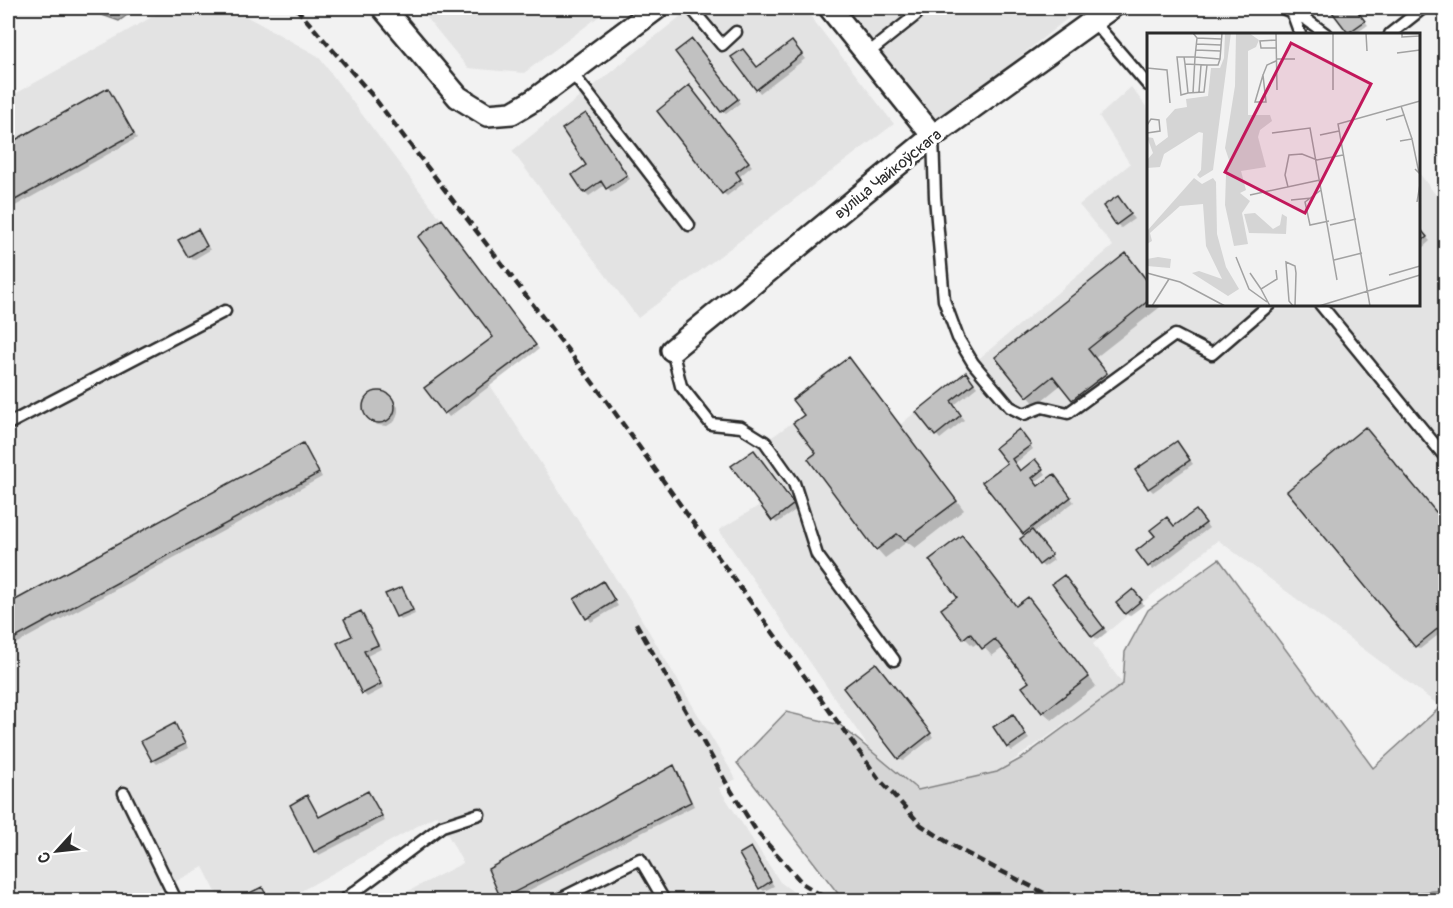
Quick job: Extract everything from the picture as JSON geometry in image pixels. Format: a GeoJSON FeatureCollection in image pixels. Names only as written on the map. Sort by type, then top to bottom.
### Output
{"type":"FeatureCollection","features":[{"type":"Feature","properties":{"kind":"street"},"geometry":{"type":"LineString","coordinates":[[383,8],[458,97],[487,115],[512,113],[534,100],[657,8]]}},
{"type":"Feature","properties":{"kind":"street"},"geometry":{"type":"LineString","coordinates":[[830,8],[933,136]]}},
{"type":"Feature","properties":{"kind":"street","name":"вуліца Чайкоўскага"},"geometry":{"type":"LineString","coordinates":[[672,350],[933,136],[1111,8]]}},
{"type":"Feature","properties":{"kind":"lane"},"geometry":{"type":"LineString","coordinates":[[692,8],[722,45],[736,32]]}},
{"type":"Feature","properties":{"kind":"lane"},"geometry":{"type":"LineString","coordinates":[[1391,33],[1424,8]]}},
{"type":"Feature","properties":{"kind":"lane"},"geometry":{"type":"LineString","coordinates":[[1287,10],[1299,33]]}},
{"type":"Feature","properties":{"kind":"lane"},"geometry":{"type":"LineString","coordinates":[[1287,10],[1307,20],[1325,33]]}},
{"type":"Feature","properties":{"kind":"lane"},"geometry":{"type":"LineString","coordinates":[[867,54],[916,15]]}},
{"type":"Feature","properties":{"kind":"lane"},"geometry":{"type":"LineString","coordinates":[[1093,21],[1147,83]]}},
{"type":"Feature","properties":{"kind":"lane"},"geometry":{"type":"LineString","coordinates":[[571,72],[689,225]]}},
{"type":"Feature","properties":{"kind":"lane"},"geometry":{"type":"LineString","coordinates":[[933,136],[935,197],[944,300],[958,338],[973,363],[1010,407],[1024,414],[1042,407],[1068,413],[1175,335],[1212,354],[1268,306]]}},
{"type":"Feature","properties":{"kind":"lane"},"geometry":{"type":"LineString","coordinates":[[1322,306],[1446,458]]}},
{"type":"Feature","properties":{"kind":"lane"},"geometry":{"type":"LineString","coordinates":[[8,424],[225,311]]}},
{"type":"Feature","properties":{"kind":"lane"},"geometry":{"type":"LineString","coordinates":[[672,350],[681,386],[711,424],[741,427],[765,442],[794,483],[817,555],[894,660]]}},
{"type":"Feature","properties":{"kind":"lane"},"geometry":{"type":"LineString","coordinates":[[124,793],[176,900]]}},
{"type":"Feature","properties":{"kind":"lane"},"geometry":{"type":"LineString","coordinates":[[344,900],[442,826],[479,814]]}},
{"type":"Feature","properties":{"kind":"lane"},"geometry":{"type":"LineString","coordinates":[[558,900],[640,859],[664,900]]}},
{"type":"Feature","properties":{"kind":"shaded area"},"geometry":{"type":"Polygon","coordinates":[[[89,8],[135,8],[119,21],[89,8]]]}},
{"type":"Feature","properties":{"kind":"shaded area"},"geometry":{"type":"Polygon","coordinates":[[[168,8],[231,8],[318,56],[536,345],[488,382],[635,608],[736,779],[719,788],[780,882],[804,900],[406,900],[403,894],[463,863],[437,815],[285,900],[220,900],[203,867],[141,900],[8,900],[8,98],[168,8]]]}},
{"type":"Feature","properties":{"kind":"shaded area"},"geometry":{"type":"Polygon","coordinates":[[[419,8],[610,8],[524,73],[468,68],[419,8]]]}},
{"type":"Feature","properties":{"kind":"shaded area"},"geometry":{"type":"Polygon","coordinates":[[[691,8],[804,8],[894,124],[638,318],[512,151],[691,8]]]}},
{"type":"Feature","properties":{"kind":"shaded area"},"geometry":{"type":"Polygon","coordinates":[[[847,8],[1076,8],[1078,10],[938,122],[847,8]]]}},
{"type":"Feature","properties":{"kind":"shaded area"},"geometry":{"type":"Polygon","coordinates":[[[1131,87],[1147,108],[1147,306],[1420,306],[1420,174],[1445,207],[1445,710],[1218,540],[1093,644],[1123,684],[997,772],[918,790],[878,761],[719,530],[760,505],[731,466],[803,415],[792,400],[849,357],[900,425],[1113,246],[1079,205],[1130,164],[1099,116],[1131,87]]]}},
{"type":"Feature","properties":{"kind":"shaded area"},"geometry":{"type":"Polygon","coordinates":[[[1219,559],[1373,768],[1445,703],[1445,890],[1349,900],[843,900],[737,763],[786,712],[840,725],[918,790],[997,772],[1022,758],[1123,684],[1125,652],[1148,610],[1219,559]]]}},
{"type":"Feature","properties":{"kind":"building"},"geometry":{"type":"Polygon","coordinates":[[[1329,8],[1355,8],[1365,21],[1348,33],[1329,8]]]}},
{"type":"Feature","properties":{"kind":"building"},"geometry":{"type":"Polygon","coordinates":[[[692,39],[738,99],[721,112],[675,52],[692,39]]]}},
{"type":"Feature","properties":{"kind":"building"},"geometry":{"type":"Polygon","coordinates":[[[792,41],[802,54],[756,90],[731,57],[743,49],[757,67],[792,41]]]}},
{"type":"Feature","properties":{"kind":"building"},"geometry":{"type":"Polygon","coordinates":[[[689,85],[749,162],[736,172],[741,179],[722,194],[657,111],[689,85]]]}},
{"type":"Feature","properties":{"kind":"building"},"geometry":{"type":"Polygon","coordinates":[[[108,88],[134,134],[8,204],[8,144],[108,88]]]}},
{"type":"Feature","properties":{"kind":"building"},"geometry":{"type":"Polygon","coordinates":[[[586,113],[627,175],[606,189],[601,181],[584,193],[572,175],[586,165],[562,129],[586,113]]]}},
{"type":"Feature","properties":{"kind":"building"},"geometry":{"type":"Polygon","coordinates":[[[1118,196],[1131,214],[1116,225],[1103,206],[1118,196]]]}},
{"type":"Feature","properties":{"kind":"building"},"geometry":{"type":"Polygon","coordinates":[[[442,219],[536,345],[444,414],[424,388],[493,337],[418,237],[442,219]]]}},
{"type":"Feature","properties":{"kind":"building"},"geometry":{"type":"Polygon","coordinates":[[[1420,228],[1427,237],[1420,242],[1420,228]]]}},
{"type":"Feature","properties":{"kind":"building"},"geometry":{"type":"Polygon","coordinates":[[[198,229],[207,246],[188,257],[178,240],[198,229]]]}},
{"type":"Feature","properties":{"kind":"building"},"geometry":{"type":"Polygon","coordinates":[[[1126,253],[1147,281],[1147,302],[1088,349],[1107,373],[1072,400],[1053,376],[1027,397],[995,357],[1126,253]]]}},
{"type":"Feature","properties":{"kind":"building"},"geometry":{"type":"Polygon","coordinates":[[[849,357],[957,501],[905,540],[897,534],[876,550],[808,459],[816,453],[793,423],[804,415],[792,400],[849,357]]]}},
{"type":"Feature","properties":{"kind":"building"},"geometry":{"type":"Polygon","coordinates":[[[966,372],[974,383],[951,401],[961,415],[935,436],[916,412],[966,372]]]}},
{"type":"Feature","properties":{"kind":"building"},"geometry":{"type":"Polygon","coordinates":[[[379,391],[390,396],[395,407],[390,418],[379,423],[368,418],[363,407],[368,396],[379,391]]]}},
{"type":"Feature","properties":{"kind":"building"},"geometry":{"type":"Polygon","coordinates":[[[1365,427],[1446,524],[1446,622],[1415,647],[1287,491],[1365,427]]]}},
{"type":"Feature","properties":{"kind":"building"},"geometry":{"type":"Polygon","coordinates":[[[1019,429],[1031,445],[1012,459],[1020,471],[1035,459],[1043,469],[1032,478],[1038,486],[1054,474],[1071,497],[1023,534],[982,482],[1007,463],[995,448],[1019,429]]]}},
{"type":"Feature","properties":{"kind":"building"},"geometry":{"type":"Polygon","coordinates":[[[1177,441],[1190,460],[1148,489],[1135,470],[1177,441]]]}},
{"type":"Feature","properties":{"kind":"building"},"geometry":{"type":"Polygon","coordinates":[[[303,443],[319,473],[8,642],[8,604],[303,443]]]}},
{"type":"Feature","properties":{"kind":"building"},"geometry":{"type":"Polygon","coordinates":[[[754,450],[794,504],[772,521],[731,466],[754,450]]]}},
{"type":"Feature","properties":{"kind":"building"},"geometry":{"type":"Polygon","coordinates":[[[1196,510],[1206,523],[1148,567],[1136,551],[1155,536],[1150,530],[1167,517],[1174,526],[1196,510]]]}},
{"type":"Feature","properties":{"kind":"building"},"geometry":{"type":"Polygon","coordinates":[[[1032,530],[1052,555],[1039,565],[1020,539],[1032,530]]]}},
{"type":"Feature","properties":{"kind":"building"},"geometry":{"type":"Polygon","coordinates":[[[962,535],[1016,606],[1028,597],[1089,677],[1042,713],[1022,687],[1029,682],[995,639],[982,649],[970,633],[963,639],[941,609],[957,597],[929,560],[962,535]]]}},
{"type":"Feature","properties":{"kind":"building"},"geometry":{"type":"Polygon","coordinates":[[[1064,575],[1104,628],[1092,637],[1052,584],[1064,575]]]}},
{"type":"Feature","properties":{"kind":"building"},"geometry":{"type":"Polygon","coordinates":[[[603,581],[615,601],[586,619],[574,599],[603,581]]]}},
{"type":"Feature","properties":{"kind":"building"},"geometry":{"type":"Polygon","coordinates":[[[402,587],[413,610],[396,617],[385,594],[402,587]]]}},
{"type":"Feature","properties":{"kind":"building"},"geometry":{"type":"Polygon","coordinates":[[[1133,589],[1142,600],[1125,614],[1116,603],[1133,589]]]}},
{"type":"Feature","properties":{"kind":"building"},"geometry":{"type":"Polygon","coordinates":[[[361,611],[378,645],[364,651],[381,684],[362,694],[337,643],[352,636],[344,619],[361,611]]]}},
{"type":"Feature","properties":{"kind":"building"},"geometry":{"type":"Polygon","coordinates":[[[876,663],[931,733],[898,759],[843,688],[876,663]]]}},
{"type":"Feature","properties":{"kind":"building"},"geometry":{"type":"Polygon","coordinates":[[[1013,714],[1026,735],[1007,748],[993,727],[1013,714]]]}},
{"type":"Feature","properties":{"kind":"building"},"geometry":{"type":"Polygon","coordinates":[[[175,723],[185,744],[152,761],[141,741],[175,723]]]}},
{"type":"Feature","properties":{"kind":"building"},"geometry":{"type":"Polygon","coordinates":[[[674,765],[691,802],[501,899],[488,869],[674,765]]]}},
{"type":"Feature","properties":{"kind":"building"},"geometry":{"type":"Polygon","coordinates":[[[368,791],[382,816],[314,852],[290,805],[307,795],[319,817],[368,791]]]}},
{"type":"Feature","properties":{"kind":"building"},"geometry":{"type":"Polygon","coordinates":[[[751,847],[771,881],[759,889],[739,854],[751,847]]]}},
{"type":"Feature","properties":{"kind":"building"},"geometry":{"type":"Polygon","coordinates":[[[262,887],[269,900],[235,900],[262,887]]]}},
{"type":"Feature","properties":{"kind":"railway"},"geometry":{"type":"LineString","coordinates":[[296,8],[372,95],[603,396],[879,779],[921,825],[960,850],[1042,892],[1064,900]]}},
{"type":"Feature","properties":{"kind":"railway"},"geometry":{"type":"LineString","coordinates":[[636,623],[727,784],[757,832],[803,884],[829,900]]}}]}
